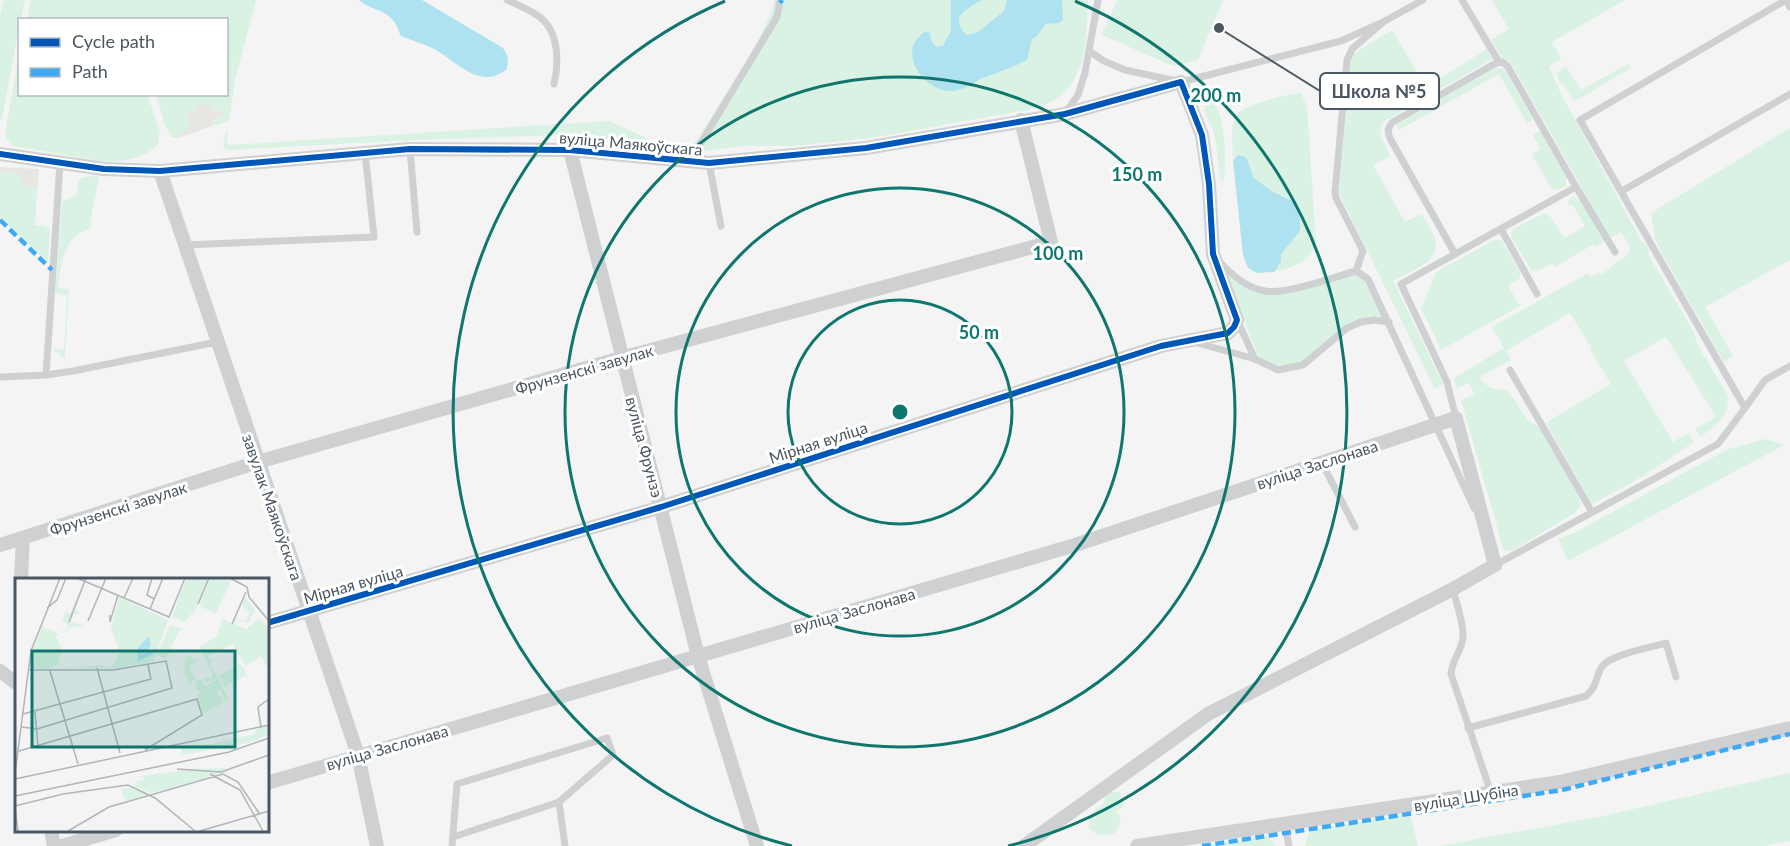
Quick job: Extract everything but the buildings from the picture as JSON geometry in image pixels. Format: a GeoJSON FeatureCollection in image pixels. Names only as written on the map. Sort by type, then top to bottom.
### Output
{"type":"FeatureCollection","features":[{"type":"Feature","properties":{"kind":"street","name":"вуліца Маякоўскага"},"geometry":{"type":"LineString","coordinates":[[0,154],[104,170],[160,171],[410,149],[570,150],[709,163],[866,148],[1065,114],[1181,82]]}},
{"type":"Feature","properties":{"kind":"street"},"geometry":{"type":"LineString","coordinates":[[1181,82],[1202,135],[1209,184],[1213,254],[1237,320]]}},
{"type":"Feature","properties":{"kind":"street","name":"Фрунзенскі завулак"},"geometry":{"type":"LineString","coordinates":[[0,545],[258,462],[621,358],[1051,242],[1021,120]]}},
{"type":"Feature","properties":{"kind":"street","name":"вуліца Фрунзэ"},"geometry":{"type":"LineString","coordinates":[[570,150],[698,656],[757,846]]}},
{"type":"Feature","properties":{"kind":"street","name":"завулак Маякоўскага"},"geometry":{"type":"LineString","coordinates":[[160,171],[358,755],[377,846]]}},
{"type":"Feature","properties":{"kind":"street","name":"Мірная вуліца"},"geometry":{"type":"LineString","coordinates":[[268,623],[661,507],[1161,346],[1228,333],[1237,320]]}},
{"type":"Feature","properties":{"kind":"street"},"geometry":{"type":"LineString","coordinates":[[1024,846],[1208,714],[1453,589],[1495,565],[1456,418]]}},
{"type":"Feature","properties":{"kind":"street","name":"вуліца Заслонава"},"geometry":{"type":"LineString","coordinates":[[268,783],[1075,545],[1456,418]]}},
{"type":"Feature","properties":{"kind":"street"},"geometry":{"type":"LineString","coordinates":[[21,578],[22,538]]}},
{"type":"Feature","properties":{"kind":"street"},"geometry":{"type":"LineString","coordinates":[[0,671],[15,681]]}},
{"type":"Feature","properties":{"kind":"street","name":"вуліца Шубіна"},"geometry":{"type":"LineString","coordinates":[[1137,846],[1560,782],[1790,728]]}},
{"type":"Feature","properties":{"kind":"street"},"geometry":{"type":"LineString","coordinates":[[51,831],[54,846]]}},
{"type":"Feature","properties":{"kind":"street"},"geometry":{"type":"LineString","coordinates":[[62,846],[113,831]]}},
{"type":"Feature","properties":{"kind":"lane"},"geometry":{"type":"LineString","coordinates":[[507,0],[541,18],[554,34],[556,70],[554,84]]}},
{"type":"Feature","properties":{"kind":"lane"},"geometry":{"type":"LineString","coordinates":[[690,161],[777,17],[780,0]]}},
{"type":"Feature","properties":{"kind":"lane"},"geometry":{"type":"LineString","coordinates":[[1065,114],[1078,95],[1085,73],[1098,0]]}},
{"type":"Feature","properties":{"kind":"lane"},"geometry":{"type":"LineString","coordinates":[[1089,51],[1104,61],[1125,70],[1181,82],[1341,41],[1423,0]]}},
{"type":"Feature","properties":{"kind":"lane"},"geometry":{"type":"LineString","coordinates":[[1462,0],[1499,62]]}},
{"type":"Feature","properties":{"kind":"lane"},"geometry":{"type":"LineString","coordinates":[[1745,408],[1580,120],[1786,0],[1790,7]]}},
{"type":"Feature","properties":{"kind":"lane"},"geometry":{"type":"LineString","coordinates":[[1356,271],[1363,251],[1335,192],[1347,60],[1352,49],[1383,22]]}},
{"type":"Feature","properties":{"kind":"lane"},"geometry":{"type":"LineString","coordinates":[[1455,254],[1388,131],[1389,125],[1499,62],[1503,62],[1508,67],[1615,252]]}},
{"type":"Feature","properties":{"kind":"lane"},"geometry":{"type":"LineString","coordinates":[[1622,191],[1790,94]]}},
{"type":"Feature","properties":{"kind":"lane"},"geometry":{"type":"LineString","coordinates":[[410,149],[417,232]]}},
{"type":"Feature","properties":{"kind":"lane"},"geometry":{"type":"LineString","coordinates":[[184,245],[374,237],[365,152]]}},
{"type":"Feature","properties":{"kind":"lane"},"geometry":{"type":"LineString","coordinates":[[46,375],[60,163]]}},
{"type":"Feature","properties":{"kind":"lane"},"geometry":{"type":"LineString","coordinates":[[709,163],[721,225]]}},
{"type":"Feature","properties":{"kind":"lane"},"geometry":{"type":"LineString","coordinates":[[1456,418],[1447,382],[1401,284],[1576,187]]}},
{"type":"Feature","properties":{"kind":"lane"},"geometry":{"type":"LineString","coordinates":[[1501,229],[1538,294]]}},
{"type":"Feature","properties":{"kind":"lane"},"geometry":{"type":"LineString","coordinates":[[1213,254],[1236,277],[1253,288],[1266,292],[1282,291],[1356,271],[1368,279],[1488,536]]}},
{"type":"Feature","properties":{"kind":"lane"},"geometry":{"type":"LineString","coordinates":[[1237,320],[1255,359]]}},
{"type":"Feature","properties":{"kind":"lane"},"geometry":{"type":"LineString","coordinates":[[1189,341],[1255,359],[1278,370],[1290,369],[1303,365],[1354,325],[1374,320],[1389,322]]}},
{"type":"Feature","properties":{"kind":"lane"},"geometry":{"type":"LineString","coordinates":[[0,377],[73,371],[217,342]]}},
{"type":"Feature","properties":{"kind":"lane"},"geometry":{"type":"LineString","coordinates":[[1495,565],[1718,444],[1765,380],[1790,366]]}},
{"type":"Feature","properties":{"kind":"lane"},"geometry":{"type":"LineString","coordinates":[[1510,370],[1592,512]]}},
{"type":"Feature","properties":{"kind":"lane"},"geometry":{"type":"LineString","coordinates":[[1323,463],[1355,527]]}},
{"type":"Feature","properties":{"kind":"lane"},"geometry":{"type":"LineString","coordinates":[[1453,589],[1463,636],[1460,650],[1452,661],[1450,674],[1491,793]]}},
{"type":"Feature","properties":{"kind":"lane"},"geometry":{"type":"LineString","coordinates":[[1468,728],[1586,696],[1593,690],[1602,666],[1611,659],[1666,644],[1676,677]]}},
{"type":"Feature","properties":{"kind":"lane"},"geometry":{"type":"LineString","coordinates":[[452,846],[457,784],[607,738],[613,755],[559,802],[453,837]]}},
{"type":"Feature","properties":{"kind":"lane"},"geometry":{"type":"LineString","coordinates":[[559,802],[565,846]]}},
{"type":"Feature","properties":{"kind":"lane"},"geometry":{"type":"LineString","coordinates":[[1285,824],[1289,846]]}},
{"type":"Feature","properties":{"kind":"green space"},"geometry":{"type":"Polygon","coordinates":[[[4,0],[25,0],[21,18],[18,18],[18,31],[0,120],[0,16],[4,0]]]}},
{"type":"Feature","properties":{"kind":"green space"},"geometry":{"type":"Polygon","coordinates":[[[31,0],[256,0],[235,80],[229,121],[212,126],[212,121],[218,120],[221,110],[212,109],[213,106],[185,113],[189,119],[188,128],[178,136],[172,136],[165,126],[156,96],[228,96],[228,18],[27,18],[31,0]]]}},
{"type":"Feature","properties":{"kind":"green space"},"geometry":{"type":"Polygon","coordinates":[[[774,0],[1088,0],[1084,50],[1081,65],[1066,90],[1054,100],[1037,108],[871,138],[795,146],[742,146],[685,154],[658,152],[602,138],[566,135],[433,139],[227,150],[223,146],[225,134],[228,132],[227,145],[609,121],[677,152],[690,149],[755,46],[765,27],[774,0]]]}},
{"type":"Feature","properties":{"kind":"green space"},"geometry":{"type":"Polygon","coordinates":[[[1117,0],[1223,0],[1198,60],[1173,66],[1102,35],[1117,0]]]}},
{"type":"Feature","properties":{"kind":"green space"},"geometry":{"type":"Polygon","coordinates":[[[1492,0],[1625,0],[1552,42],[1561,59],[1549,66],[1561,94],[1642,242],[1648,246],[1649,256],[1694,332],[1697,344],[1727,394],[1728,401],[1721,420],[1700,437],[1695,429],[1716,417],[1666,337],[1624,361],[1673,442],[1688,433],[1694,442],[1640,478],[1592,504],[1547,425],[1550,420],[1611,384],[1590,350],[1592,349],[1570,313],[1506,351],[1511,360],[1481,376],[1480,379],[1490,388],[1508,391],[1527,419],[1539,427],[1579,496],[1581,505],[1576,512],[1515,549],[1507,551],[1503,549],[1461,400],[1474,394],[1469,383],[1457,389],[1454,378],[1504,348],[1492,327],[1588,273],[1591,277],[1600,272],[1602,275],[1628,255],[1630,247],[1621,232],[1610,238],[1512,65],[1502,58],[1491,40],[1509,29],[1492,0]]]}},
{"type":"Feature","properties":{"kind":"green space"},"geometry":{"type":"Polygon","coordinates":[[[1392,30],[1426,87],[1487,49],[1492,59],[1383,122],[1380,135],[1390,156],[1373,165],[1405,222],[1422,214],[1435,240],[1434,254],[1429,260],[1393,281],[1443,384],[1435,389],[1339,193],[1351,55],[1392,30]]]}},
{"type":"Feature","properties":{"kind":"green space"},"geometry":{"type":"Polygon","coordinates":[[[18,62],[18,96],[148,96],[160,133],[158,144],[148,153],[128,160],[107,162],[13,146],[6,139],[5,133],[18,62]]]}},
{"type":"Feature","properties":{"kind":"green space"},"geometry":{"type":"Polygon","coordinates":[[[1628,64],[1631,68],[1575,101],[1560,83],[1556,73],[1566,67],[1581,90],[1628,64]]]}},
{"type":"Feature","properties":{"kind":"green space"},"geometry":{"type":"Polygon","coordinates":[[[1496,67],[1507,73],[1533,120],[1527,123],[1499,74],[1399,130],[1396,125],[1496,67]]]}},
{"type":"Feature","properties":{"kind":"green space"},"geometry":{"type":"Polygon","coordinates":[[[1301,93],[1307,107],[1316,243],[1310,255],[1300,263],[1274,272],[1281,262],[1280,254],[1300,231],[1300,212],[1293,201],[1273,192],[1254,178],[1246,157],[1238,155],[1233,161],[1233,127],[1235,117],[1246,108],[1301,93]]]}},
{"type":"Feature","properties":{"kind":"green space"},"geometry":{"type":"Polygon","coordinates":[[[1209,103],[1215,104],[1219,112],[1223,131],[1224,180],[1221,180],[1214,133],[1206,113],[1205,106],[1209,103]]]}},
{"type":"Feature","properties":{"kind":"green space"},"geometry":{"type":"Polygon","coordinates":[[[1790,128],[1790,260],[1705,307],[1733,356],[1724,362],[1661,252],[1655,239],[1651,213],[1790,128]]]}},
{"type":"Feature","properties":{"kind":"green space"},"geometry":{"type":"Polygon","coordinates":[[[1540,131],[1566,177],[1566,186],[1558,190],[1550,186],[1532,154],[1541,149],[1533,135],[1540,131]]]}},
{"type":"Feature","properties":{"kind":"green space"},"geometry":{"type":"Polygon","coordinates":[[[0,173],[17,173],[29,187],[37,191],[35,225],[46,226],[50,231],[48,263],[0,217],[0,173]]]}},
{"type":"Feature","properties":{"kind":"green space"},"geometry":{"type":"Polygon","coordinates":[[[88,176],[99,177],[91,225],[88,230],[73,238],[68,245],[59,280],[58,288],[69,289],[65,359],[52,349],[64,350],[67,295],[55,293],[62,201],[76,196],[79,179],[88,176]]]}},
{"type":"Feature","properties":{"kind":"green space"},"geometry":{"type":"Polygon","coordinates":[[[1573,197],[1580,200],[1605,241],[1596,247],[1594,244],[1555,267],[1552,263],[1540,270],[1532,271],[1511,237],[1511,233],[1515,228],[1545,213],[1550,216],[1564,238],[1585,226],[1572,204],[1569,206],[1568,201],[1573,197]]]}},
{"type":"Feature","properties":{"kind":"green space"},"geometry":{"type":"Polygon","coordinates":[[[1494,240],[1501,240],[1520,272],[1520,278],[1508,286],[1520,306],[1441,350],[1421,308],[1436,272],[1494,240]]]}},
{"type":"Feature","properties":{"kind":"green space"},"geometry":{"type":"Polygon","coordinates":[[[1222,264],[1229,272],[1266,292],[1356,271],[1363,274],[1389,322],[1374,320],[1347,328],[1318,354],[1290,369],[1264,364],[1257,353],[1222,264]]]}},
{"type":"Feature","properties":{"kind":"green space"},"geometry":{"type":"Polygon","coordinates":[[[1766,439],[1784,445],[1568,561],[1558,539],[1576,532],[1728,449],[1766,439]]]}},
{"type":"Feature","properties":{"kind":"green space"},"geometry":{"type":"Polygon","coordinates":[[[1790,773],[1790,841],[1765,846],[1438,846],[1599,817],[1790,773]]]}},
{"type":"Feature","properties":{"kind":"green space"},"geometry":{"type":"Polygon","coordinates":[[[1110,792],[1120,792],[1124,806],[1117,811],[1121,823],[1115,833],[1099,834],[1089,829],[1091,817],[1096,809],[1103,805],[1105,797],[1110,792]]]}},
{"type":"Feature","properties":{"kind":"green space"},"geometry":{"type":"Polygon","coordinates":[[[1410,814],[1418,846],[1305,846],[1309,833],[1316,829],[1410,814]]]}},
{"type":"Feature","properties":{"kind":"green space"},"geometry":{"type":"Polygon","coordinates":[[[1267,836],[1276,846],[1202,846],[1267,836]]]}},
{"type":"Feature","properties":{"kind":"sand"},"geometry":{"type":"Polygon","coordinates":[[[198,104],[213,105],[212,109],[223,112],[223,117],[212,121],[212,126],[179,138],[170,136],[168,132],[172,136],[179,136],[188,128],[189,119],[185,111],[196,111],[198,104]]]}},
{"type":"Feature","properties":{"kind":"sand"},"geometry":{"type":"Polygon","coordinates":[[[0,167],[39,169],[37,191],[25,185],[17,173],[0,173],[0,167]]]}},
{"type":"Feature","properties":{"kind":"water"},"geometry":{"type":"Polygon","coordinates":[[[359,0],[422,0],[503,48],[508,57],[507,69],[488,77],[470,73],[436,50],[401,36],[395,22],[388,16],[359,0]]]}},
{"type":"Feature","properties":{"kind":"water"},"geometry":{"type":"Polygon","coordinates":[[[951,0],[982,0],[965,10],[959,18],[959,23],[967,35],[978,32],[1004,11],[1007,0],[1062,0],[1063,20],[1059,23],[1045,24],[1037,36],[1032,39],[1027,60],[965,88],[949,91],[939,89],[921,76],[912,58],[917,39],[925,32],[930,33],[931,40],[936,47],[943,46],[951,31],[951,0]]]}},
{"type":"Feature","properties":{"kind":"water"},"geometry":{"type":"Polygon","coordinates":[[[1238,155],[1246,157],[1254,178],[1273,192],[1293,201],[1300,212],[1300,231],[1281,254],[1281,262],[1274,272],[1257,273],[1248,268],[1243,255],[1233,161],[1238,155]]]}},
{"type":"Feature","properties":{"kind":"marked path"},"geometry":{"type":"LineString","coordinates":[[0,220],[52,270]]}},
{"type":"Feature","properties":{"kind":"marked path"},"geometry":{"type":"LineString","coordinates":[[1202,846],[1562,790],[1790,734]]}},
{"type":"Feature","properties":{"kind":"cycle path"},"geometry":{"type":"LineString","coordinates":[[0,154],[104,169],[160,171],[410,149],[570,150],[709,163],[866,148],[1065,114],[1181,82],[1202,135],[1209,184],[1213,254],[1237,320],[1228,333],[1161,346],[661,507],[268,623]]}},
{"type":"Feature","properties":{"kind":"place","name":"Школа №5"},"geometry":{"type":"Point","coordinates":[1219,28]}}]}
